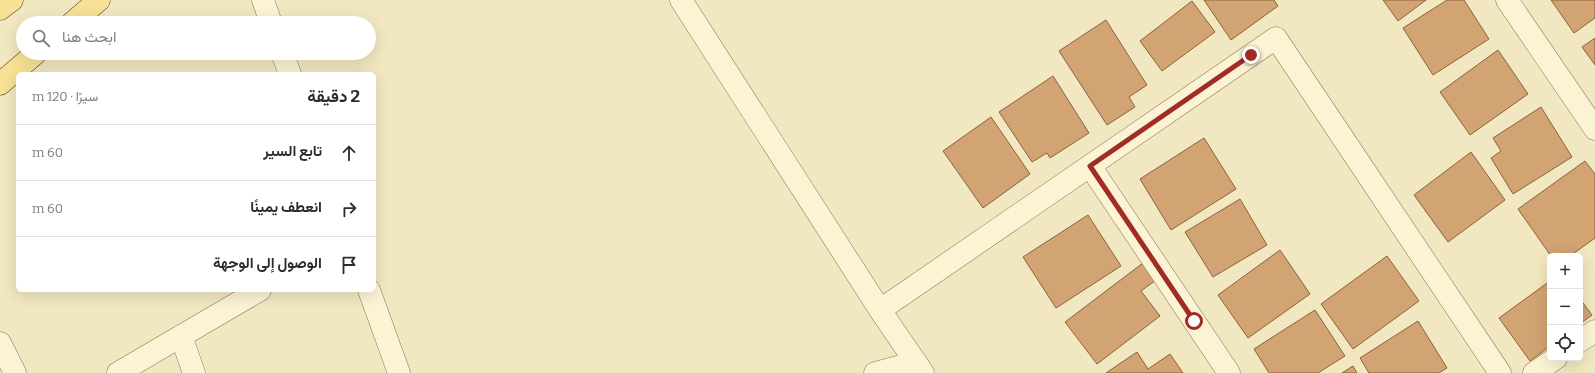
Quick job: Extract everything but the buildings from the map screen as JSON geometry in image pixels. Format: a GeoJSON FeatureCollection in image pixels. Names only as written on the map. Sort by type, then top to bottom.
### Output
{"type":"FeatureCollection","features":[{"type":"Feature","properties":{"kind":"main road"},"geometry":{"type":"LineString","coordinates":[[0,10],[12,0]]}},
{"type":"Feature","properties":{"kind":"main road"},"geometry":{"type":"LineString","coordinates":[[80,16],[99,0]]}},
{"type":"Feature","properties":{"kind":"main road"},"geometry":{"type":"LineString","coordinates":[[0,84],[28,60]]}},
{"type":"Feature","properties":{"kind":"street"},"geometry":{"type":"LineString","coordinates":[[263,0],[269,16]]}},
{"type":"Feature","properties":{"kind":"street"},"geometry":{"type":"LineString","coordinates":[[682,0],[880,310],[920,367],[875,373]]}},
{"type":"Feature","properties":{"kind":"street"},"geometry":{"type":"LineString","coordinates":[[1507,0],[1595,129]]}},
{"type":"Feature","properties":{"kind":"street"},"geometry":{"type":"LineString","coordinates":[[880,310],[1276,38],[1500,373]]}},
{"type":"Feature","properties":{"kind":"street"},"geometry":{"type":"LineString","coordinates":[[285,60],[289,72]]}},
{"type":"Feature","properties":{"kind":"street"},"geometry":{"type":"LineString","coordinates":[[1090,166],[1229,373]]}},
{"type":"Feature","properties":{"kind":"street"},"geometry":{"type":"LineString","coordinates":[[118,373],[257,292]]}},
{"type":"Feature","properties":{"kind":"street"},"geometry":{"type":"LineString","coordinates":[[370,292],[399,373]]}},
{"type":"Feature","properties":{"kind":"street"},"geometry":{"type":"LineString","coordinates":[[1583,340],[1595,331]]}},
{"type":"Feature","properties":{"kind":"street"},"geometry":{"type":"LineString","coordinates":[[181,336],[194,373]]}},
{"type":"Feature","properties":{"kind":"street"},"geometry":{"type":"LineString","coordinates":[[0,343],[15,373]]}},
{"type":"Feature","properties":{"kind":"street"},"geometry":{"type":"LineString","coordinates":[[1534,373],[1552,361]]}},
{"type":"Feature","properties":{"kind":"route"},"geometry":{"type":"LineString","coordinates":[[1194,321],[1090,166],[1251,55]]}}]}
